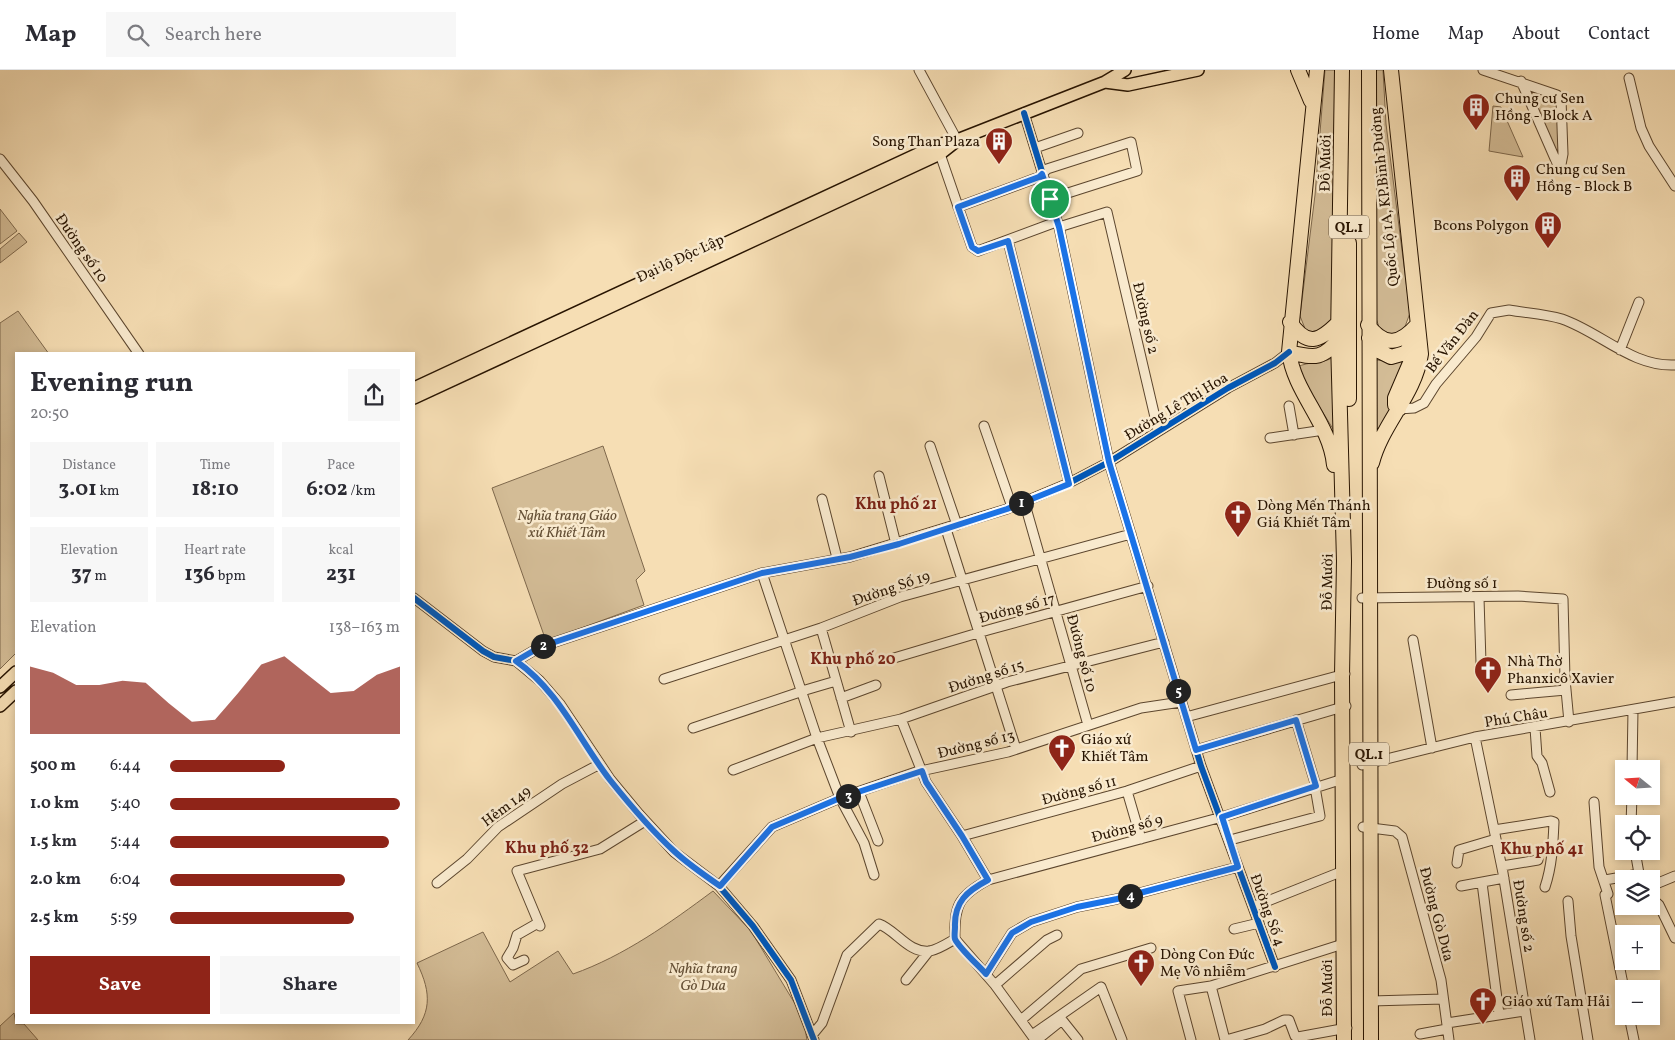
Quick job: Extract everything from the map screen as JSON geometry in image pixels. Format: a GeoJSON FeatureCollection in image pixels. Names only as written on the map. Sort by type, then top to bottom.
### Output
{"type":"FeatureCollection","features":[{"type":"Feature","properties":{"kind":"highway"},"geometry":{"type":"LineString","coordinates":[[1298,70],[1309,92],[1313,110]]}},
{"type":"Feature","properties":{"kind":"highway"},"geometry":{"type":"LineString","coordinates":[[1317,70],[1298,266],[1290,322],[1289,352],[1290,364],[1299,385],[1324,430],[1333,452],[1341,550],[1350,574]]}},
{"type":"Feature","properties":{"kind":"highway","name":"QL.1"},"geometry":{"type":"LineString","coordinates":[[1342,70],[1355,127]]}},
{"type":"Feature","properties":{"kind":"highway","name":"QL.1"},"geometry":{"type":"LineString","coordinates":[[1350,70],[1366,326],[1370,469],[1366,598]]}},
{"type":"Feature","properties":{"kind":"highway","name":"QL.1"},"geometry":{"type":"LineString","coordinates":[[1355,127],[1361,70]]}},
{"type":"Feature","properties":{"kind":"highway","name":"QL.1"},"geometry":{"type":"LineString","coordinates":[[1355,127],[1369,70]]}},
{"type":"Feature","properties":{"kind":"highway"},"geometry":{"type":"LineString","coordinates":[[1389,70],[1419,313],[1410,363],[1395,398],[1395,405],[1399,409]]}},
{"type":"Feature","properties":{"kind":"highway","name":"Đỗ Mười"},"geometry":{"type":"LineString","coordinates":[[1345,674],[1350,574],[1344,325],[1355,127]]}},
{"type":"Feature","properties":{"kind":"highway"},"geometry":{"type":"LineString","coordinates":[[1290,322],[1302,336],[1309,339],[1323,336],[1344,325]]}},
{"type":"Feature","properties":{"kind":"highway"},"geometry":{"type":"LineString","coordinates":[[1366,326],[1378,337],[1392,340],[1406,337],[1418,322]]}},
{"type":"Feature","properties":{"kind":"highway"},"geometry":{"type":"LineString","coordinates":[[1364,487],[1385,433],[1410,388],[1420,364],[1421,343],[1418,322]]}},
{"type":"Feature","properties":{"kind":"highway"},"geometry":{"type":"LineString","coordinates":[[1289,352],[1308,357],[1319,356],[1331,350],[1338,340],[1344,325]]}},
{"type":"Feature","properties":{"kind":"highway"},"geometry":{"type":"LineString","coordinates":[[1366,326],[1373,348],[1390,357],[1405,353],[1414,343]]}},
{"type":"Feature","properties":{"kind":"highway","name":"QL.1"},"geometry":{"type":"LineString","coordinates":[[1363,1040],[1367,828],[1364,487],[1366,326]]}},
{"type":"Feature","properties":{"kind":"highway","name":"Đỗ Mười"},"geometry":{"type":"LineString","coordinates":[[1338,340],[1346,706],[1347,1034]]}},
{"type":"Feature","properties":{"kind":"highway","name":"Đỗ Mười"},"geometry":{"type":"LineString","coordinates":[[1346,706],[1343,779],[1343,871],[1347,1034]]}},
{"type":"Feature","properties":{"kind":"highway","name":"QL.1"},"geometry":{"type":"LineString","coordinates":[[1366,937],[1371,1001],[1371,1040]]}},
{"type":"Feature","properties":{"kind":"main road","name":"Đại lộ Độc Lập"},"geometry":{"type":"LineString","coordinates":[[415,388],[928,149],[957,140],[1024,112],[1105,82],[1125,70]]}},
{"type":"Feature","properties":{"kind":"main road","name":"Đại lộ Độc Lập"},"geometry":{"type":"LineString","coordinates":[[1105,82],[1128,85],[1198,70]]}},
{"type":"Feature","properties":{"kind":"main road","name":"Đại lộ Độc Lập"},"geometry":{"type":"LineString","coordinates":[[415,398],[940,154],[957,140]]}},
{"type":"Feature","properties":{"kind":"main road"},"geometry":{"type":"LineString","coordinates":[[0,687],[15,673]]}},
{"type":"Feature","properties":{"kind":"main road"},"geometry":{"type":"LineString","coordinates":[[0,706],[15,692]]}},
{"type":"Feature","properties":{"kind":"street"},"geometry":{"type":"LineString","coordinates":[[919,70],[957,140]]}},
{"type":"Feature","properties":{"kind":"street"},"geometry":{"type":"LineString","coordinates":[[1483,70],[1521,81],[1557,95],[1560,99],[1563,154],[1560,170],[1521,81]]}},
{"type":"Feature","properties":{"kind":"street"},"geometry":{"type":"LineString","coordinates":[[1629,78],[1641,128],[1649,146],[1675,186]]}},
{"type":"Feature","properties":{"kind":"street","name":"Đường Số 4"},"geometry":{"type":"LineString","coordinates":[[1024,112],[1057,224],[1109,462],[1148,586],[1180,702],[1201,766],[1222,817],[1238,867],[1275,967]]}},
{"type":"Feature","properties":{"kind":"street"},"geometry":{"type":"LineString","coordinates":[[1035,148],[1078,133]]}},
{"type":"Feature","properties":{"kind":"street"},"geometry":{"type":"LineString","coordinates":[[958,207],[1039,177],[1047,169],[1131,142],[1138,171],[1050,199]]}},
{"type":"Feature","properties":{"kind":"street"},"geometry":{"type":"LineString","coordinates":[[940,154],[972,247],[978,251],[1057,224]]}},
{"type":"Feature","properties":{"kind":"street","name":"Đường số 10"},"geometry":{"type":"LineString","coordinates":[[0,159],[33,201],[138,352]]}},
{"type":"Feature","properties":{"kind":"street","name":"Đường số 2"},"geometry":{"type":"LineString","coordinates":[[1057,224],[1107,212],[1158,430]]}},
{"type":"Feature","properties":{"kind":"street"},"geometry":{"type":"LineString","coordinates":[[1008,241],[1069,484]]}},
{"type":"Feature","properties":{"kind":"street"},"geometry":{"type":"LineString","coordinates":[[1620,350],[1639,302]]}},
{"type":"Feature","properties":{"kind":"street","name":"Bế Văn Đàn"},"geometry":{"type":"LineString","coordinates":[[1399,409],[1414,408],[1424,403],[1436,384],[1476,336],[1490,313],[1509,310],[1562,319],[1620,350],[1652,362],[1675,365]]}},
{"type":"Feature","properties":{"kind":"street","name":"Đường Lê Thị Hoa"},"geometry":{"type":"LineString","coordinates":[[516,661],[540,647],[762,573],[850,557],[946,529],[1012,507],[1069,484],[1109,462],[1228,388],[1275,363],[1289,352]]}},
{"type":"Feature","properties":{"kind":"street"},"geometry":{"type":"LineString","coordinates":[[1289,406],[1294,435]]}},
{"type":"Feature","properties":{"kind":"street"},"geometry":{"type":"LineString","coordinates":[[984,426],[1012,507]]}},
{"type":"Feature","properties":{"kind":"street"},"geometry":{"type":"LineString","coordinates":[[1270,438],[1324,430]]}},
{"type":"Feature","properties":{"kind":"street"},"geometry":{"type":"LineString","coordinates":[[930,446],[958,525]]}},
{"type":"Feature","properties":{"kind":"street"},"geometry":{"type":"LineString","coordinates":[[878,476],[896,544]]}},
{"type":"Feature","properties":{"kind":"street"},"geometry":{"type":"LineString","coordinates":[[822,499],[837,558]]}},
{"type":"Feature","properties":{"kind":"street","name":"Đường số 10"},"geometry":{"type":"LineString","coordinates":[[1024,501],[1088,725]]}},
{"type":"Feature","properties":{"kind":"street"},"geometry":{"type":"LineString","coordinates":[[946,529],[1016,749]]}},
{"type":"Feature","properties":{"kind":"street","name":"Đường Số 19"},"geometry":{"type":"LineString","coordinates":[[664,679],[821,628],[900,597],[1131,534]]}},
{"type":"Feature","properties":{"kind":"street"},"geometry":{"type":"LineString","coordinates":[[762,573],[817,738],[840,798],[864,843],[874,874]]}},
{"type":"Feature","properties":{"kind":"street","name":"Đường số 17"},"geometry":{"type":"LineString","coordinates":[[894,658],[979,632],[1148,586]]}},
{"type":"Feature","properties":{"kind":"street","name":"Đường số 1"},"geometry":{"type":"LineString","coordinates":[[1366,598],[1518,596],[1563,599],[1566,690]]}},
{"type":"Feature","properties":{"kind":"street"},"geometry":{"type":"LineString","coordinates":[[1479,598],[1481,662]]}},
{"type":"Feature","properties":{"kind":"street"},"geometry":{"type":"LineString","coordinates":[[415,599],[487,654],[516,661],[534,676],[560,704],[600,764],[645,821],[674,852],[720,886],[753,926],[791,980],[814,1037]]}},
{"type":"Feature","properties":{"kind":"street"},"geometry":{"type":"LineString","coordinates":[[821,628],[851,732]]}},
{"type":"Feature","properties":{"kind":"street"},"geometry":{"type":"LineString","coordinates":[[1413,640],[1432,748]]}},
{"type":"Feature","properties":{"kind":"street","name":"Đường số 15"},"geometry":{"type":"LineString","coordinates":[[817,738],[851,732],[901,719],[996,686],[1164,642]]}},
{"type":"Feature","properties":{"kind":"street"},"geometry":{"type":"LineString","coordinates":[[1186,716],[1345,674]]}},
{"type":"Feature","properties":{"kind":"street"},"geometry":{"type":"LineString","coordinates":[[693,728],[836,681]]}},
{"type":"Feature","properties":{"kind":"street"},"geometry":{"type":"LineString","coordinates":[[842,698],[876,686]]}},
{"type":"Feature","properties":{"kind":"street"},"geometry":{"type":"LineString","coordinates":[[1510,695],[1566,690],[1569,722]]}},
{"type":"Feature","properties":{"kind":"street","name":"Đường số 13"},"geometry":{"type":"LineString","coordinates":[[720,886],[772,827],[840,798],[922,771],[1016,749],[1141,708],[1180,702]]}},
{"type":"Feature","properties":{"kind":"street","name":"Phú Châu"},"geometry":{"type":"LineString","coordinates":[[1366,764],[1475,737],[1675,702]]}},
{"type":"Feature","properties":{"kind":"street"},"geometry":{"type":"LineString","coordinates":[[1196,750],[1346,706]]}},
{"type":"Feature","properties":{"kind":"street"},"geometry":{"type":"LineString","coordinates":[[1632,760],[1633,710]]}},
{"type":"Feature","properties":{"kind":"street"},"geometry":{"type":"LineString","coordinates":[[901,719],[926,782],[962,836],[988,880]]}},
{"type":"Feature","properties":{"kind":"street"},"geometry":{"type":"LineString","coordinates":[[1230,840],[1320,816],[1315,787],[1296,720]]}},
{"type":"Feature","properties":{"kind":"street"},"geometry":{"type":"LineString","coordinates":[[1535,728],[1537,756],[1542,763],[1550,792]]}},
{"type":"Feature","properties":{"kind":"street","name":"Đường số 2"},"geometry":{"type":"LineString","coordinates":[[1475,737],[1502,866],[1530,1040]]}},
{"type":"Feature","properties":{"kind":"street"},"geometry":{"type":"LineString","coordinates":[[733,770],[817,738]]}},
{"type":"Feature","properties":{"kind":"street","name":"Hẻm 149"},"geometry":{"type":"LineString","coordinates":[[437,882],[467,859],[498,827],[562,784],[600,764]]}},
{"type":"Feature","properties":{"kind":"street","name":"Đường số 11"},"geometry":{"type":"LineString","coordinates":[[962,836],[1127,791],[1201,766]]}},
{"type":"Feature","properties":{"kind":"street","name":"Đường số 9"},"geometry":{"type":"LineString","coordinates":[[955,939],[955,920],[960,901],[972,889],[988,880],[1222,817],[1343,779]]}},
{"type":"Feature","properties":{"kind":"street"},"geometry":{"type":"LineString","coordinates":[[1127,791],[1141,839]]}},
{"type":"Feature","properties":{"kind":"street"},"geometry":{"type":"LineString","coordinates":[[859,792],[878,841]]}},
{"type":"Feature","properties":{"kind":"street"},"geometry":{"type":"LineString","coordinates":[[1594,802],[1599,867],[1608,894],[1605,895],[1622,980]]}},
{"type":"Feature","properties":{"kind":"street"},"geometry":{"type":"LineString","coordinates":[[1457,863],[1459,850],[1495,834],[1551,820],[1554,822],[1551,846],[1552,866],[1545,887]]}},
{"type":"Feature","properties":{"kind":"street"},"geometry":{"type":"LineString","coordinates":[[524,960],[513,965],[507,958],[514,948],[517,935],[539,925],[517,871],[600,849],[645,821]]}},
{"type":"Feature","properties":{"kind":"street","name":"Đường Gò Dưa"},"geometry":{"type":"LineString","coordinates":[[1367,828],[1396,831],[1402,837],[1441,980],[1448,1040]]}},
{"type":"Feature","properties":{"kind":"street"},"geometry":{"type":"LineString","coordinates":[[1502,866],[1538,860]]}},
{"type":"Feature","properties":{"kind":"street"},"geometry":{"type":"LineString","coordinates":[[986,974],[1012,933],[1031,922],[1077,907],[1117,899],[1238,867]]}},
{"type":"Feature","properties":{"kind":"street"},"geometry":{"type":"LineString","coordinates":[[1253,907],[1343,871]]}},
{"type":"Feature","properties":{"kind":"street"},"geometry":{"type":"LineString","coordinates":[[1660,882],[1675,876]]}},
{"type":"Feature","properties":{"kind":"street"},"geometry":{"type":"LineString","coordinates":[[1461,886],[1504,878]]}},
{"type":"Feature","properties":{"kind":"street"},"geometry":{"type":"LineString","coordinates":[[1604,880],[1615,879]]}},
{"type":"Feature","properties":{"kind":"street"},"geometry":{"type":"LineString","coordinates":[[1482,883],[1499,1014]]}},
{"type":"Feature","properties":{"kind":"street"},"geometry":{"type":"LineString","coordinates":[[1568,901],[1570,936],[1588,1040]]}},
{"type":"Feature","properties":{"kind":"street"},"geometry":{"type":"LineString","coordinates":[[1660,907],[1675,938]]}},
{"type":"Feature","properties":{"kind":"street"},"geometry":{"type":"LineString","coordinates":[[1234,929],[1259,923]]}},
{"type":"Feature","properties":{"kind":"street"},"geometry":{"type":"LineString","coordinates":[[814,1037],[822,1023],[847,955],[879,924],[910,946],[929,951]]}},
{"type":"Feature","properties":{"kind":"street"},"geometry":{"type":"LineString","coordinates":[[995,985],[1047,940],[1057,935]]}},
{"type":"Feature","properties":{"kind":"street"},"geometry":{"type":"LineString","coordinates":[[906,980],[929,951],[955,939],[995,985],[1034,1038]]}},
{"type":"Feature","properties":{"kind":"street"},"geometry":{"type":"LineString","coordinates":[[1191,1040],[1178,992],[1211,986],[1344,944]]}},
{"type":"Feature","properties":{"kind":"street"},"geometry":{"type":"LineString","coordinates":[[1021,1020],[1081,969],[1151,948]]}},
{"type":"Feature","properties":{"kind":"street"},"geometry":{"type":"LineString","coordinates":[[1211,986],[1226,1040],[1265,1029],[1284,1020],[1290,1020],[1295,1036],[1298,1037],[1347,1034]]}},
{"type":"Feature","properties":{"kind":"street"},"geometry":{"type":"LineString","coordinates":[[1034,1038],[1101,987],[1122,1040]]}},
{"type":"Feature","properties":{"kind":"street"},"geometry":{"type":"LineString","coordinates":[[1371,1001],[1443,999]]}},
{"type":"Feature","properties":{"kind":"street"},"geometry":{"type":"LineString","coordinates":[[1420,1034],[1499,1014],[1524,1011]]}},
{"type":"Feature","properties":{"kind":"street"},"geometry":{"type":"LineString","coordinates":[[1034,1038],[1062,1020],[1078,1040]]}},
{"type":"Feature","properties":{"kind":"street"},"geometry":{"type":"LineString","coordinates":[[1631,1025],[1634,1040]]}},
{"type":"Feature","properties":{"kind":"green space"},"geometry":{"type":"Polygon","coordinates":[[[1325,70],[1337,70],[1334,315],[1323,336],[1306,331],[1300,316],[1315,195],[1325,70]]]}},
{"type":"Feature","properties":{"kind":"green space"},"geometry":{"type":"Polygon","coordinates":[[[1371,70],[1383,70],[1386,124],[1410,313],[1403,332],[1391,335],[1379,327],[1375,315],[1371,70]]]}},
{"type":"Feature","properties":{"kind":"green space"},"geometry":{"type":"Polygon","coordinates":[[[1539,94],[1555,98],[1558,104],[1559,149],[1556,151],[1534,101],[1539,94]]]}},
{"type":"Feature","properties":{"kind":"green space"},"geometry":{"type":"Polygon","coordinates":[[[1493,106],[1501,107],[1523,157],[1489,151],[1493,106]]]}},
{"type":"Feature","properties":{"kind":"green space"},"geometry":{"type":"Polygon","coordinates":[[[0,209],[17,231],[0,244],[0,209]]]}},
{"type":"Feature","properties":{"kind":"green space"},"geometry":{"type":"Polygon","coordinates":[[[19,233],[27,242],[0,263],[0,249],[19,233]]]}},
{"type":"Feature","properties":{"kind":"green space"},"geometry":{"type":"Polygon","coordinates":[[[18,311],[48,352],[15,352],[15,654],[0,669],[0,323],[18,311]]]}},
{"type":"Feature","properties":{"kind":"green space"},"geometry":{"type":"Polygon","coordinates":[[[1410,357],[1393,408],[1374,441],[1375,360],[1396,361],[1410,357]]]}},
{"type":"Feature","properties":{"kind":"green space"},"geometry":{"type":"Polygon","coordinates":[[[1332,358],[1338,437],[1301,377],[1297,367],[1332,358]]]}},
{"type":"Feature","properties":{"kind":"green space","name":"Nghĩa trang Giáo xứ Khiết Tâm"},"geometry":{"type":"Polygon","coordinates":[[[603,446],[645,571],[636,580],[644,605],[546,641],[492,488],[603,446]]]}},
{"type":"Feature","properties":{"kind":"green space","name":"Nghĩa trang Gò Dưa"},"geometry":{"type":"Polygon","coordinates":[[[713,891],[751,931],[803,1017],[807,1040],[408,1040],[422,1021],[427,1003],[425,984],[417,963],[483,932],[510,982],[558,951],[573,974],[592,967],[646,938],[713,891]]]}},
{"type":"Feature","properties":{"kind":"green space"},"geometry":{"type":"Polygon","coordinates":[[[14,1013],[15,1024],[24,1024],[38,1040],[0,1040],[0,1026],[14,1013]]]}},
{"type":"Feature","properties":{"kind":"cycle path"},"geometry":{"type":"LineString","coordinates":[[1024,113],[1059,227],[1109,462],[1201,766],[1275,967]]}},
{"type":"Feature","properties":{"kind":"cycle path"},"geometry":{"type":"LineString","coordinates":[[516,661],[540,647],[762,573],[850,557],[1007,509],[1069,483],[1109,462],[1228,388],[1275,363],[1289,352]]}},
{"type":"Feature","properties":{"kind":"cycle path"},"geometry":{"type":"LineString","coordinates":[[415,599],[483,651],[494,657],[516,661],[540,681],[560,704],[610,779],[639,814],[674,852],[719,886],[753,926],[791,980],[814,1040]]}},
{"type":"Feature","properties":{"kind":"place","name":"Chung cư Sen Hồng - Block A"},"geometry":{"type":"Point","coordinates":[1476,131]}},
{"type":"Feature","properties":{"kind":"place","name":"Song Than Plaza"},"geometry":{"type":"Point","coordinates":[999,165]}},
{"type":"Feature","properties":{"kind":"place","name":"Chung cư Sen Hồng - Block B"},"geometry":{"type":"Point","coordinates":[1517,202]}},
{"type":"Feature","properties":{"kind":"place","name":"Bcons Polygon"},"geometry":{"type":"Point","coordinates":[1548,249]}},
{"type":"Feature","properties":{"kind":"place","name":"Dòng Mến Thánh Giá Khiết Tâm"},"geometry":{"type":"Point","coordinates":[1238,538]}},
{"type":"Feature","properties":{"kind":"place","name":"Nhà Thờ Phanxicô Xavier"},"geometry":{"type":"Point","coordinates":[1488,694]}},
{"type":"Feature","properties":{"kind":"place","name":"Giáo xứ Khiết Tâm"},"geometry":{"type":"Point","coordinates":[1062,772]}},
{"type":"Feature","properties":{"kind":"place","name":"Dòng Con Đức Mẹ Vô nhiễm"},"geometry":{"type":"Point","coordinates":[1141,987]}},
{"type":"Feature","properties":{"kind":"place","name":"Giáo xứ Tam Hải"},"geometry":{"type":"Point","coordinates":[1483,1025]}},
{"type":"Feature","properties":{"kind":"district","name":"Khu phố 21"},"geometry":{"type":"Point","coordinates":[896,503]}},
{"type":"Feature","properties":{"kind":"district","name":"Khu phố 20"},"geometry":{"type":"Point","coordinates":[853,658]}},
{"type":"Feature","properties":{"kind":"district","name":"Khu phố 32"},"geometry":{"type":"Point","coordinates":[547,847]}},
{"type":"Feature","properties":{"kind":"district","name":"Khu phố 41"},"geometry":{"type":"Point","coordinates":[1542,848]}},
{"type":"Feature","properties":{"kind":"route"},"geometry":{"type":"LineString","coordinates":[[1042,174],[1050,199],[1059,227],[1109,462],[1196,750],[1296,720],[1316,786],[1222,817],[1238,867],[1117,899],[1077,907],[1020,926],[1012,933],[986,974],[955,939],[955,920],[960,901],[964,896],[988,880],[962,836],[926,782],[926,777],[922,771],[840,798],[772,827],[720,886],[674,852],[645,821],[610,779],[560,704],[534,676],[516,661],[525,654],[540,647],[607,624],[628,619],[702,592],[726,586],[762,573],[813,562],[850,557],[899,544],[1007,509],[1069,484],[1008,241],[978,251],[972,247],[958,207],[1039,177],[1042,174]]}}]}
